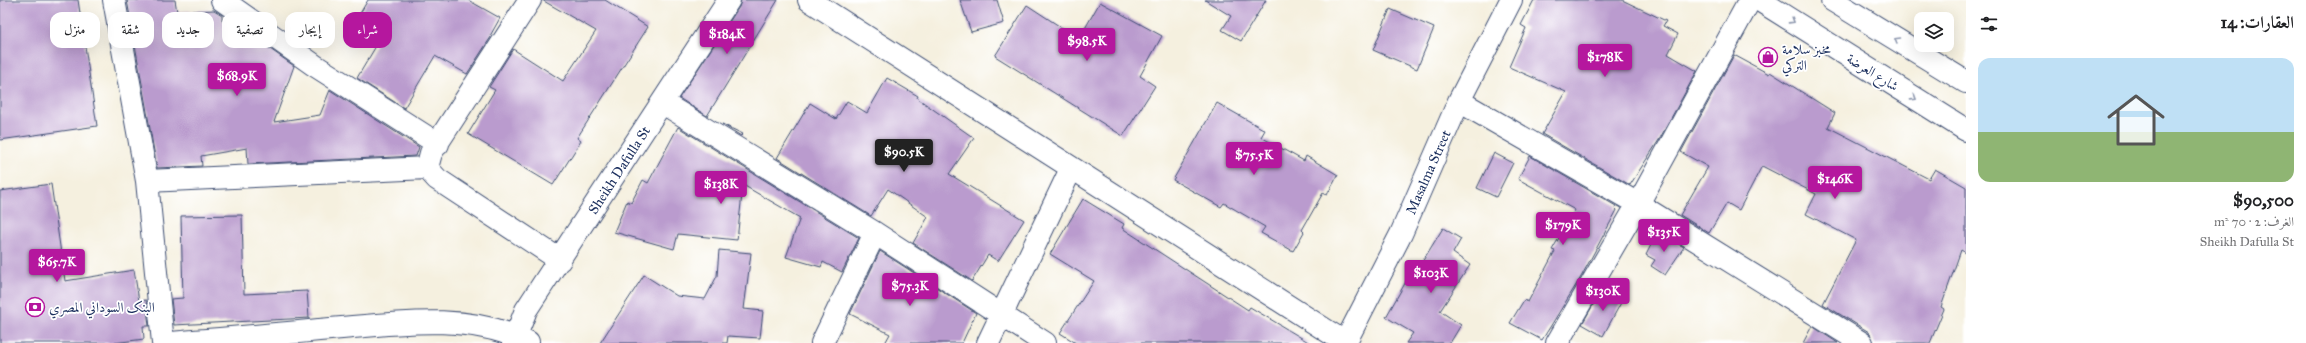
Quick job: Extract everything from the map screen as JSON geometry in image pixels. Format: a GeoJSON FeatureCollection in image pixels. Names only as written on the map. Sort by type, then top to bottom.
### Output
{"type":"FeatureCollection","features":[{"type":"Feature","properties":{"kind":"street"},"geometry":{"type":"LineString","coordinates":[[114,0],[147,181],[163,343]]}},
{"type":"Feature","properties":{"kind":"street"},"geometry":{"type":"LineString","coordinates":[[222,0],[314,65],[438,144]]}},
{"type":"Feature","properties":{"kind":"street","name":"Sheikh Dafulla St"},"geometry":{"type":"LineString","coordinates":[[519,341],[526,310],[663,103],[729,0]]}},
{"type":"Feature","properties":{"kind":"street"},"geometry":{"type":"LineString","coordinates":[[809,0],[1345,343]]}},
{"type":"Feature","properties":{"kind":"street","name":"Masalma Street"},"geometry":{"type":"LineString","coordinates":[[1345,343],[1401,234],[1459,102],[1511,0]]}},
{"type":"Feature","properties":{"kind":"street"},"geometry":{"type":"LineString","coordinates":[[1557,343],[1638,204],[1750,0]]}},
{"type":"Feature","properties":{"kind":"street","name":"شارع العرضة"},"geometry":{"type":"LineString","coordinates":[[1759,0],[1966,130]]}},
{"type":"Feature","properties":{"kind":"street"},"geometry":{"type":"LineString","coordinates":[[1832,0],[1966,82]]}},
{"type":"Feature","properties":{"kind":"street"},"geometry":{"type":"LineString","coordinates":[[427,168],[431,153],[438,144],[523,2]]}},
{"type":"Feature","properties":{"kind":"street"},"geometry":{"type":"LineString","coordinates":[[1459,102],[1638,204],[1862,343]]}},
{"type":"Feature","properties":{"kind":"street"},"geometry":{"type":"LineString","coordinates":[[663,103],[875,233],[1001,316],[1045,343]]}},
{"type":"Feature","properties":{"kind":"street"},"geometry":{"type":"LineString","coordinates":[[147,181],[427,168]]}},
{"type":"Feature","properties":{"kind":"street"},"geometry":{"type":"LineString","coordinates":[[427,168],[437,179],[560,260]]}},
{"type":"Feature","properties":{"kind":"street"},"geometry":{"type":"LineString","coordinates":[[988,343],[1071,168]]}},
{"type":"Feature","properties":{"kind":"street"},"geometry":{"type":"LineString","coordinates":[[822,343],[875,233]]}},
{"type":"Feature","properties":{"kind":"street"},"geometry":{"type":"LineString","coordinates":[[171,343],[384,325],[451,323],[489,329],[519,341]]}},
{"type":"Feature","properties":{"kind":"building"},"geometry":{"type":"Polygon","coordinates":[[[0,0],[78,0],[80,12],[50,12],[50,48],[85,48],[97,126],[0,140],[0,0]]]}},
{"type":"Feature","properties":{"kind":"building"},"geometry":{"type":"Polygon","coordinates":[[[127,0],[175,0],[177,12],[214,10],[222,15],[222,48],[269,48],[294,66],[274,122],[320,115],[330,90],[419,147],[416,156],[248,164],[247,148],[201,156],[202,166],[157,168],[136,48],[154,48],[154,12],[129,12],[127,0]]]}},
{"type":"Feature","properties":{"kind":"building"},"geometry":{"type":"Polygon","coordinates":[[[368,0],[468,0],[500,18],[490,36],[491,37],[467,74],[435,56],[404,108],[357,78],[375,48],[392,48],[392,12],[361,12],[368,0]]]}},
{"type":"Feature","properties":{"kind":"building"},"geometry":{"type":"Polygon","coordinates":[[[542,0],[605,0],[648,27],[577,138],[581,141],[553,185],[468,134],[495,90],[489,87],[513,49],[563,81],[596,31],[542,0]]]}},
{"type":"Feature","properties":{"kind":"building"},"geometry":{"type":"Polygon","coordinates":[[[741,0],[778,0],[707,116],[679,98],[739,7],[741,0]]]}},
{"type":"Feature","properties":{"kind":"building"},"geometry":{"type":"Polygon","coordinates":[[[960,0],[997,0],[1004,23],[971,32],[960,0]]]}},
{"type":"Feature","properties":{"kind":"building"},"geometry":{"type":"Polygon","coordinates":[[[1205,0],[1266,0],[1241,41],[1222,30],[1231,16],[1205,0]]]}},
{"type":"Feature","properties":{"kind":"building"},"geometry":{"type":"Polygon","coordinates":[[[1534,0],[1622,0],[1666,21],[1663,26],[1678,34],[1668,54],[1697,71],[1659,140],[1630,185],[1542,134],[1566,92],[1509,67],[1526,28],[1521,25],[1534,0]]]}},
{"type":"Feature","properties":{"kind":"building"},"geometry":{"type":"Polygon","coordinates":[[[1100,2],[1162,36],[1140,76],[1155,86],[1123,136],[995,56],[1027,5],[1079,39],[1100,2]]]}},
{"type":"Feature","properties":{"kind":"building"},"geometry":{"type":"Polygon","coordinates":[[[1390,9],[1434,28],[1417,69],[1373,50],[1390,9]]]}},
{"type":"Feature","properties":{"kind":"building"},"geometry":{"type":"Polygon","coordinates":[[[1734,55],[1769,74],[1770,72],[1835,113],[1828,127],[1929,179],[1935,169],[1966,187],[1966,253],[1961,250],[1941,307],[1944,309],[1930,343],[1874,343],[1869,332],[1823,304],[1856,240],[1806,214],[1816,194],[1762,166],[1739,210],[1727,203],[1709,233],[1680,215],[1708,167],[1681,152],[1734,55]]]}},
{"type":"Feature","properties":{"kind":"building"},"geometry":{"type":"Polygon","coordinates":[[[887,78],[918,96],[917,98],[974,138],[949,174],[1024,220],[998,261],[988,255],[972,281],[913,243],[928,217],[888,189],[871,216],[777,158],[810,103],[836,119],[847,101],[867,113],[887,78]]]}},
{"type":"Feature","properties":{"kind":"building"},"geometry":{"type":"Polygon","coordinates":[[[1217,103],[1265,130],[1261,137],[1304,161],[1306,156],[1338,175],[1327,195],[1323,193],[1302,230],[1304,232],[1293,251],[1261,233],[1265,227],[1224,203],[1221,207],[1173,180],[1217,103]]]}},
{"type":"Feature","properties":{"kind":"building"},"geometry":{"type":"Polygon","coordinates":[[[722,124],[743,134],[741,136],[722,124]]]}},
{"type":"Feature","properties":{"kind":"building"},"geometry":{"type":"Polygon","coordinates":[[[678,127],[859,238],[842,272],[823,262],[821,267],[786,257],[800,218],[743,185],[737,240],[678,234],[674,249],[614,232],[627,201],[631,203],[643,180],[648,183],[678,127]]]}},
{"type":"Feature","properties":{"kind":"building"},"geometry":{"type":"Polygon","coordinates":[[[1494,153],[1513,163],[1496,197],[1477,188],[1494,153]]]}},
{"type":"Feature","properties":{"kind":"building"},"geometry":{"type":"Polygon","coordinates":[[[1530,156],[1616,206],[1615,208],[1617,210],[1581,277],[1542,340],[1510,323],[1524,300],[1528,302],[1555,251],[1552,250],[1575,210],[1518,179],[1530,156]]]}},
{"type":"Feature","properties":{"kind":"building"},"geometry":{"type":"Polygon","coordinates":[[[51,184],[65,281],[134,270],[139,301],[146,300],[149,326],[143,326],[144,339],[114,343],[0,343],[0,191],[51,184]]]}},
{"type":"Feature","properties":{"kind":"building"},"geometry":{"type":"Polygon","coordinates":[[[1083,199],[1124,224],[1122,228],[1248,310],[1250,307],[1310,343],[1076,343],[1060,333],[1094,281],[1050,254],[1083,199]]]}},
{"type":"Feature","properties":{"kind":"building"},"geometry":{"type":"Polygon","coordinates":[[[242,215],[244,294],[307,291],[309,318],[174,325],[171,299],[183,298],[181,216],[242,215]]]}},
{"type":"Feature","properties":{"kind":"building"},"geometry":{"type":"Polygon","coordinates":[[[1443,228],[1461,239],[1453,253],[1470,265],[1440,311],[1461,325],[1450,343],[1406,343],[1413,333],[1386,317],[1408,278],[1411,280],[1443,228]]]}},
{"type":"Feature","properties":{"kind":"building"},"geometry":{"type":"Polygon","coordinates":[[[1657,233],[1684,247],[1665,275],[1651,266],[1655,260],[1646,255],[1657,233]]]}},
{"type":"Feature","properties":{"kind":"building"},"geometry":{"type":"Polygon","coordinates":[[[719,250],[751,253],[744,309],[763,311],[760,338],[728,336],[727,343],[600,343],[644,275],[677,296],[705,299],[717,276],[719,250]]]}},
{"type":"Feature","properties":{"kind":"building"},"geometry":{"type":"Polygon","coordinates":[[[880,251],[976,313],[962,343],[885,343],[890,334],[850,314],[880,251]]]}},
{"type":"Feature","properties":{"kind":"building"},"geometry":{"type":"Polygon","coordinates":[[[1603,288],[1623,299],[1603,336],[1582,324],[1603,288]]]}},
{"type":"Feature","properties":{"kind":"building"},"geometry":{"type":"Polygon","coordinates":[[[1812,326],[1838,343],[1803,343],[1812,326]]]}},
{"type":"Feature","properties":{"kind":"place","name":"مخبز سلامة التركي"},"geometry":{"type":"Point","coordinates":[1768,57]}},
{"type":"Feature","properties":{"kind":"place","name":"البنک السوداني المصري"},"geometry":{"type":"Point","coordinates":[35,307]}}]}
